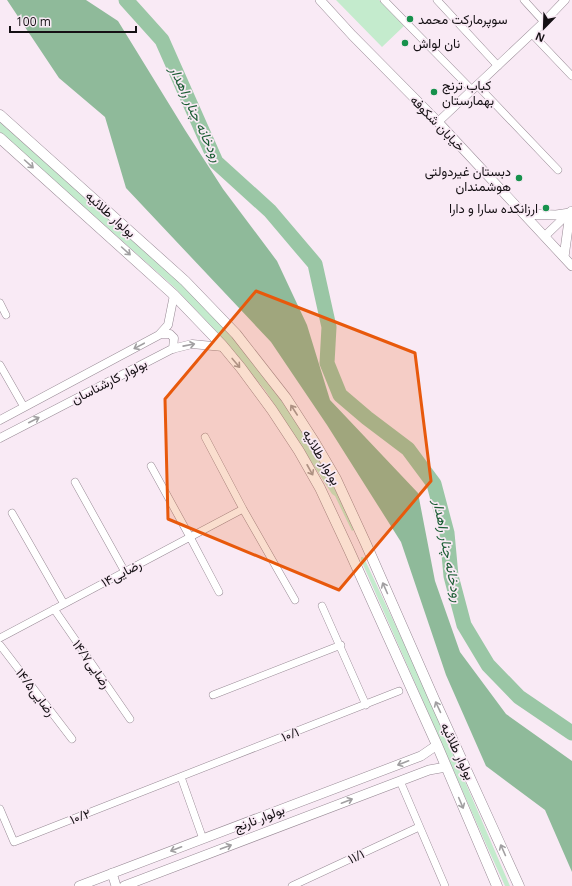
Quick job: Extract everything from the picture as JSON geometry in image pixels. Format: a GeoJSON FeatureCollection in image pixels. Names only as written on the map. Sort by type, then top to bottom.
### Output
{"type":"FeatureCollection","features":[{"type":"Feature","properties":{"kind":"main road","name":"خیابان شکوفه"},"geometry":{"type":"LineString","coordinates":[[320,0],[352,35],[438,122],[572,266]]}},
{"type":"Feature","properties":{"kind":"main road","name":"بولوار طلائیه"},"geometry":{"type":"LineString","coordinates":[[0,114],[185,281],[236,334],[286,398],[336,479],[519,886]]}},
{"type":"Feature","properties":{"kind":"main road","name":"بولوار طلائیه"},"geometry":{"type":"LineString","coordinates":[[0,138],[174,295],[223,347],[272,410],[299,451],[320,488],[437,745],[497,886]]}},
{"type":"Feature","properties":{"kind":"main road"},"geometry":{"type":"LineString","coordinates":[[524,214],[556,215],[571,212],[564,257]]}},
{"type":"Feature","properties":{"kind":"main road"},"geometry":{"type":"LineString","coordinates":[[349,550],[366,544]]}},
{"type":"Feature","properties":{"kind":"main road","name":"بولوار نارنج"},"geometry":{"type":"LineString","coordinates":[[79,886],[422,756],[437,745]]}},
{"type":"Feature","properties":{"kind":"main road"},"geometry":{"type":"LineString","coordinates":[[422,756],[429,761],[429,770]]}},
{"type":"Feature","properties":{"kind":"main road","name":"بولوار نارنج"},"geometry":{"type":"LineString","coordinates":[[124,886],[429,770],[446,767]]}},
{"type":"Feature","properties":{"kind":"main road"},"geometry":{"type":"LineString","coordinates":[[112,873],[116,886]]}},
{"type":"Feature","properties":{"kind":"street"},"geometry":{"type":"LineString","coordinates":[[384,0],[558,170]]}},
{"type":"Feature","properties":{"kind":"street"},"geometry":{"type":"LineString","coordinates":[[437,0],[498,66]]}},
{"type":"Feature","properties":{"kind":"street"},"geometry":{"type":"LineString","coordinates":[[524,0],[544,22]]}},
{"type":"Feature","properties":{"kind":"street"},"geometry":{"type":"LineString","coordinates":[[438,122],[532,34],[558,9],[565,0]]}},
{"type":"Feature","properties":{"kind":"street"},"geometry":{"type":"LineString","coordinates":[[532,34],[572,76]]}},
{"type":"Feature","properties":{"kind":"street"},"geometry":{"type":"LineString","coordinates":[[545,236],[571,212]]}},
{"type":"Feature","properties":{"kind":"street"},"geometry":{"type":"LineString","coordinates":[[160,334],[168,325],[174,295]]}},
{"type":"Feature","properties":{"kind":"street"},"geometry":{"type":"LineString","coordinates":[[0,303],[6,315]]}},
{"type":"Feature","properties":{"kind":"street"},"geometry":{"type":"LineString","coordinates":[[160,334],[170,334],[174,338],[174,349]]}},
{"type":"Feature","properties":{"kind":"street","name":"بولوار کارشناسان"},"geometry":{"type":"LineString","coordinates":[[0,420],[160,334]]}},
{"type":"Feature","properties":{"kind":"street","name":"بولوار کارشناسان"},"geometry":{"type":"LineString","coordinates":[[0,438],[174,349],[192,344],[223,347]]}},
{"type":"Feature","properties":{"kind":"street"},"geometry":{"type":"LineString","coordinates":[[0,365],[24,407]]}},
{"type":"Feature","properties":{"kind":"street"},"geometry":{"type":"LineString","coordinates":[[205,437],[243,509],[295,600]]}},
{"type":"Feature","properties":{"kind":"street"},"geometry":{"type":"LineString","coordinates":[[150,466],[219,592]]}},
{"type":"Feature","properties":{"kind":"street"},"geometry":{"type":"LineString","coordinates":[[75,482],[125,572]]}},
{"type":"Feature","properties":{"kind":"street","name":"رضایی۱۴"},"geometry":{"type":"LineString","coordinates":[[1,636],[243,509]]}},
{"type":"Feature","properties":{"kind":"street"},"geometry":{"type":"LineString","coordinates":[[12,513],[64,604]]}},
{"type":"Feature","properties":{"kind":"street"},"geometry":{"type":"LineString","coordinates":[[322,606],[341,645],[366,705]]}},
{"type":"Feature","properties":{"kind":"street","name":"رضایی۱۴/۷"},"geometry":{"type":"LineString","coordinates":[[54,609],[130,719]]}},
{"type":"Feature","properties":{"kind":"street","name":"رضایی۱۴/۵"},"geometry":{"type":"LineString","coordinates":[[0,644],[72,739]]}},
{"type":"Feature","properties":{"kind":"street"},"geometry":{"type":"LineString","coordinates":[[213,695],[341,645]]}},
{"type":"Feature","properties":{"kind":"street","name":"۱۰/۱"},"geometry":{"type":"LineString","coordinates":[[181,777],[399,691]]}},
{"type":"Feature","properties":{"kind":"street"},"geometry":{"type":"LineString","coordinates":[[181,777],[203,839]]}},
{"type":"Feature","properties":{"kind":"street","name":"۱۰/۲"},"geometry":{"type":"LineString","coordinates":[[0,809],[14,842],[181,777]]}},
{"type":"Feature","properties":{"kind":"street"},"geometry":{"type":"LineString","coordinates":[[400,781],[443,885]]}},
{"type":"Feature","properties":{"kind":"street","name":"۱۱/۱"},"geometry":{"type":"LineString","coordinates":[[292,886],[419,827]]}},
{"type":"Feature","properties":{"kind":"highlighted area"},"geometry":{"type":"Polygon","coordinates":[[[256,291],[415,353],[431,481],[339,590],[168,519],[165,399],[256,291]]]}},
{"type":"Feature","properties":{"kind":"green space"},"geometry":{"type":"Polygon","coordinates":[[[7,0],[86,0],[118,21],[223,189],[277,261],[307,325],[330,400],[418,493],[435,581],[460,652],[506,714],[572,761],[572,872],[545,810],[486,766],[446,675],[401,542],[327,425],[271,342],[126,188],[105,117],[59,78],[7,0]]]}},
{"type":"Feature","properties":{"kind":"green space"},"geometry":{"type":"Polygon","coordinates":[[[336,0],[379,0],[404,26],[382,47],[336,0]]]}},
{"type":"Feature","properties":{"kind":"green space"},"geometry":{"type":"Polygon","coordinates":[[[0,122],[189,291],[234,339],[287,408],[305,436],[333,485],[355,529],[352,531],[335,496],[332,494],[265,390],[218,333],[174,287],[0,132],[0,122]]]}},
{"type":"Feature","properties":{"kind":"green space"},"geometry":{"type":"Polygon","coordinates":[[[361,557],[365,560],[423,684],[510,886],[505,886],[485,842],[361,557]]]}},
{"type":"Feature","properties":{"kind":"waterway","name":"رودخانه چنار راهدار"},"geometry":{"type":"LineString","coordinates":[[126,0],[162,40],[216,162],[270,211],[315,264],[329,327],[327,363],[340,395],[367,418],[408,449],[434,484],[447,533],[451,576],[464,625],[488,665],[519,697],[572,733]]}},
{"type":"Feature","properties":{"kind":"place","name":"سوپرمارکت محمد"},"geometry":{"type":"Point","coordinates":[410,19]}},
{"type":"Feature","properties":{"kind":"place","name":"نان لواش"},"geometry":{"type":"Point","coordinates":[405,43]}},
{"type":"Feature","properties":{"kind":"place","name":"کباب ترنج بهمارستان"},"geometry":{"type":"Point","coordinates":[434,92]}},
{"type":"Feature","properties":{"kind":"place","name":"دبستان غیردولتی هوشمندان"},"geometry":{"type":"Point","coordinates":[519,178]}},
{"type":"Feature","properties":{"kind":"place","name":"ارزانکده سارا و دارا"},"geometry":{"type":"Point","coordinates":[546,208]}}]}
